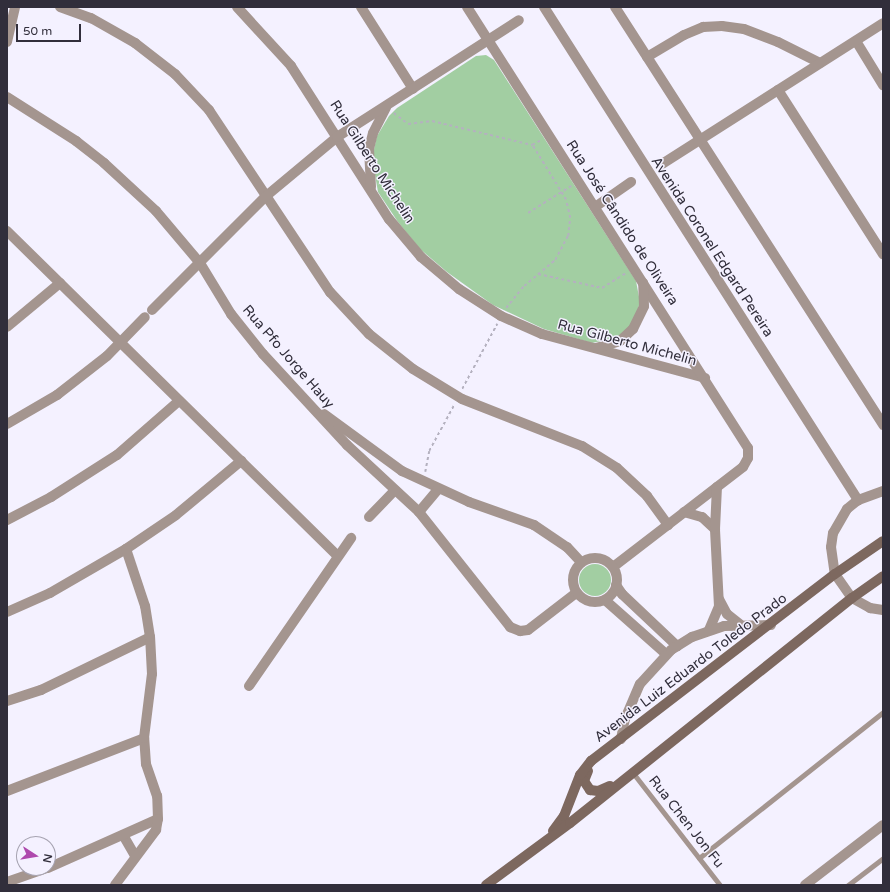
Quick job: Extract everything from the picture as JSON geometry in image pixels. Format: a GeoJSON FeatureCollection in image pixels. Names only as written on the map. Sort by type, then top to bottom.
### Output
{"type":"FeatureCollection","features":[{"type":"Feature","properties":{"kind":"main road","name":"Avenida Luiz Eduardo Toledo Prado"},"geometry":{"type":"LineString","coordinates":[[545,841],[564,816],[583,770],[597,757],[771,625],[835,574],[883,541]]}},
{"type":"Feature","properties":{"kind":"main road","name":"Avenida Luiz Eduardo Toledo Prado"},"geometry":{"type":"LineString","coordinates":[[486,885],[633,773],[852,598],[883,576]]}},
{"type":"Feature","properties":{"kind":"main road"},"geometry":{"type":"LineString","coordinates":[[597,757],[584,777],[586,785],[591,790],[602,790],[633,773]]}},
{"type":"Feature","properties":{"kind":"street"},"geometry":{"type":"LineString","coordinates":[[7,42],[15,7]]}},
{"type":"Feature","properties":{"kind":"street"},"geometry":{"type":"LineString","coordinates":[[60,7],[91,18],[135,43],[175,74],[209,110],[265,197],[330,292],[374,338],[413,369],[462,399],[582,446],[617,468],[647,496],[668,525]]}},
{"type":"Feature","properties":{"kind":"street","name":"Rua Gilberto Michelin"},"geometry":{"type":"LineString","coordinates":[[237,7],[291,66],[389,219],[421,257],[459,289],[501,316],[542,334],[586,348],[705,378]]}},
{"type":"Feature","properties":{"kind":"street"},"geometry":{"type":"LineString","coordinates":[[361,7],[413,89]]}},
{"type":"Feature","properties":{"kind":"street","name":"Rua José Cândido de Oliveira"},"geometry":{"type":"LineString","coordinates":[[467,7],[746,442],[749,455],[743,467],[718,487]]}},
{"type":"Feature","properties":{"kind":"street","name":"Avenida Coronel Edgard Pereira"},"geometry":{"type":"LineString","coordinates":[[544,7],[858,500]]}},
{"type":"Feature","properties":{"kind":"street"},"geometry":{"type":"LineString","coordinates":[[615,7],[883,425]]}},
{"type":"Feature","properties":{"kind":"street"},"geometry":{"type":"LineString","coordinates":[[7,424],[57,395],[121,343],[265,197],[337,137],[519,20]]}},
{"type":"Feature","properties":{"kind":"street"},"geometry":{"type":"LineString","coordinates":[[662,164],[883,23]]}},
{"type":"Feature","properties":{"kind":"street"},"geometry":{"type":"LineString","coordinates":[[647,57],[684,35],[703,27],[722,26],[744,29],[758,34],[820,63]]}},
{"type":"Feature","properties":{"kind":"street"},"geometry":{"type":"LineString","coordinates":[[856,40],[883,85]]}},
{"type":"Feature","properties":{"kind":"street"},"geometry":{"type":"LineString","coordinates":[[778,90],[883,254]]}},
{"type":"Feature","properties":{"kind":"street","name":"Rua Pfo Jorge Hauy"},"geometry":{"type":"LineString","coordinates":[[7,97],[76,141],[115,172],[156,211],[200,263],[231,314],[346,445],[419,512],[510,627],[520,632],[530,629],[576,593]]}},
{"type":"Feature","properties":{"kind":"street"},"geometry":{"type":"LineString","coordinates":[[373,195],[370,180],[369,149],[373,133],[387,105]]}},
{"type":"Feature","properties":{"kind":"street"},"geometry":{"type":"LineString","coordinates":[[595,207],[631,182]]}},
{"type":"Feature","properties":{"kind":"street"},"geometry":{"type":"LineString","coordinates":[[7,232],[337,555]]}},
{"type":"Feature","properties":{"kind":"street"},"geometry":{"type":"LineString","coordinates":[[586,348],[612,345],[633,330],[644,306],[642,279]]}},
{"type":"Feature","properties":{"kind":"street"},"geometry":{"type":"LineString","coordinates":[[7,327],[60,283]]}},
{"type":"Feature","properties":{"kind":"street"},"geometry":{"type":"LineString","coordinates":[[298,392],[349,433],[402,471],[438,489],[534,525],[557,539],[581,562]]}},
{"type":"Feature","properties":{"kind":"street"},"geometry":{"type":"LineString","coordinates":[[7,520],[51,497],[117,455],[179,401]]}},
{"type":"Feature","properties":{"kind":"street"},"geometry":{"type":"LineString","coordinates":[[7,612],[50,593],[126,549],[176,515],[241,462]]}},
{"type":"Feature","properties":{"kind":"street"},"geometry":{"type":"LineString","coordinates":[[369,517],[395,490],[387,479],[387,471],[390,468],[402,471]]}},
{"type":"Feature","properties":{"kind":"street"},"geometry":{"type":"LineString","coordinates":[[613,567],[718,487]]}},
{"type":"Feature","properties":{"kind":"street"},"geometry":{"type":"LineString","coordinates":[[709,630],[718,612],[719,600],[715,529],[718,487]]}},
{"type":"Feature","properties":{"kind":"street"},"geometry":{"type":"LineString","coordinates":[[419,512],[438,489]]}},
{"type":"Feature","properties":{"kind":"street"},"geometry":{"type":"LineString","coordinates":[[883,491],[858,500],[839,520],[833,533],[830,547],[835,574],[852,598],[870,608],[883,610]]}},
{"type":"Feature","properties":{"kind":"street"},"geometry":{"type":"LineString","coordinates":[[684,512],[702,517],[715,529]]}},
{"type":"Feature","properties":{"kind":"street"},"geometry":{"type":"LineString","coordinates":[[249,686],[337,555],[351,538]]}},
{"type":"Feature","properties":{"kind":"street"},"geometry":{"type":"LineString","coordinates":[[115,885],[135,856],[156,830],[158,819],[157,796],[146,764],[144,738],[152,674],[150,637],[146,606],[126,549]]}},
{"type":"Feature","properties":{"kind":"street"},"geometry":{"type":"LineString","coordinates":[[616,585],[605,600],[592,602],[576,593],[572,580],[573,573],[581,562],[598,557],[613,567],[616,585],[630,602],[677,646]]}},
{"type":"Feature","properties":{"kind":"street"},"geometry":{"type":"LineString","coordinates":[[605,600],[666,654]]}},
{"type":"Feature","properties":{"kind":"street"},"geometry":{"type":"LineString","coordinates":[[719,600],[727,614],[740,624]]}},
{"type":"Feature","properties":{"kind":"street"},"geometry":{"type":"LineString","coordinates":[[620,613],[630,602]]}},
{"type":"Feature","properties":{"kind":"street"},"geometry":{"type":"LineString","coordinates":[[640,630],[649,619]]}},
{"type":"Feature","properties":{"kind":"street"},"geometry":{"type":"LineString","coordinates":[[621,738],[625,719],[640,684],[666,654],[677,646],[709,630],[740,624],[771,625]]}},
{"type":"Feature","properties":{"kind":"street"},"geometry":{"type":"LineString","coordinates":[[7,702],[41,690],[150,637]]}},
{"type":"Feature","properties":{"kind":"street"},"geometry":{"type":"LineString","coordinates":[[7,791],[144,738]]}},
{"type":"Feature","properties":{"kind":"street"},"geometry":{"type":"LineString","coordinates":[[56,864],[158,819]]}},
{"type":"Feature","properties":{"kind":"street"},"geometry":{"type":"LineString","coordinates":[[805,885],[883,825]]}},
{"type":"Feature","properties":{"kind":"street"},"geometry":{"type":"LineString","coordinates":[[123,835],[135,856]]}},
{"type":"Feature","properties":{"kind":"street"},"geometry":{"type":"LineString","coordinates":[[7,882],[24,881],[33,876]]}},
{"type":"Feature","properties":{"kind":"lane"},"geometry":{"type":"LineString","coordinates":[[699,858],[883,712]]}},
{"type":"Feature","properties":{"kind":"lane","name":"Rua Chen Jon Fu"},"geometry":{"type":"LineString","coordinates":[[633,773],[720,885]]}},
{"type":"Feature","properties":{"kind":"lane"},"geometry":{"type":"LineString","coordinates":[[848,885],[883,858]]}},
{"type":"Feature","properties":{"kind":"path"},"geometry":{"type":"LineString","coordinates":[[387,105],[408,124],[430,121],[532,145],[548,136]]}},
{"type":"Feature","properties":{"kind":"path"},"geometry":{"type":"LineString","coordinates":[[501,316],[520,291],[555,260],[568,236],[570,218],[562,192],[532,145]]}},
{"type":"Feature","properties":{"kind":"path"},"geometry":{"type":"LineString","coordinates":[[528,213],[580,183]]}},
{"type":"Feature","properties":{"kind":"path"},"geometry":{"type":"LineString","coordinates":[[538,274],[602,288],[635,268]]}},
{"type":"Feature","properties":{"kind":"green space"},"geometry":{"type":"Polygon","coordinates":[[[486,55],[494,60],[636,281],[640,302],[634,322],[619,337],[592,343],[544,329],[493,305],[447,272],[420,249],[398,222],[378,192],[372,158],[377,136],[389,116],[397,108],[476,56],[486,55]]]}},
{"type":"Feature","properties":{"kind":"green space"},"geometry":{"type":"Polygon","coordinates":[[[592,564],[598,564],[608,571],[611,580],[610,586],[604,593],[598,596],[592,596],[582,589],[579,583],[579,577],[586,567],[592,564]]]}}]}
